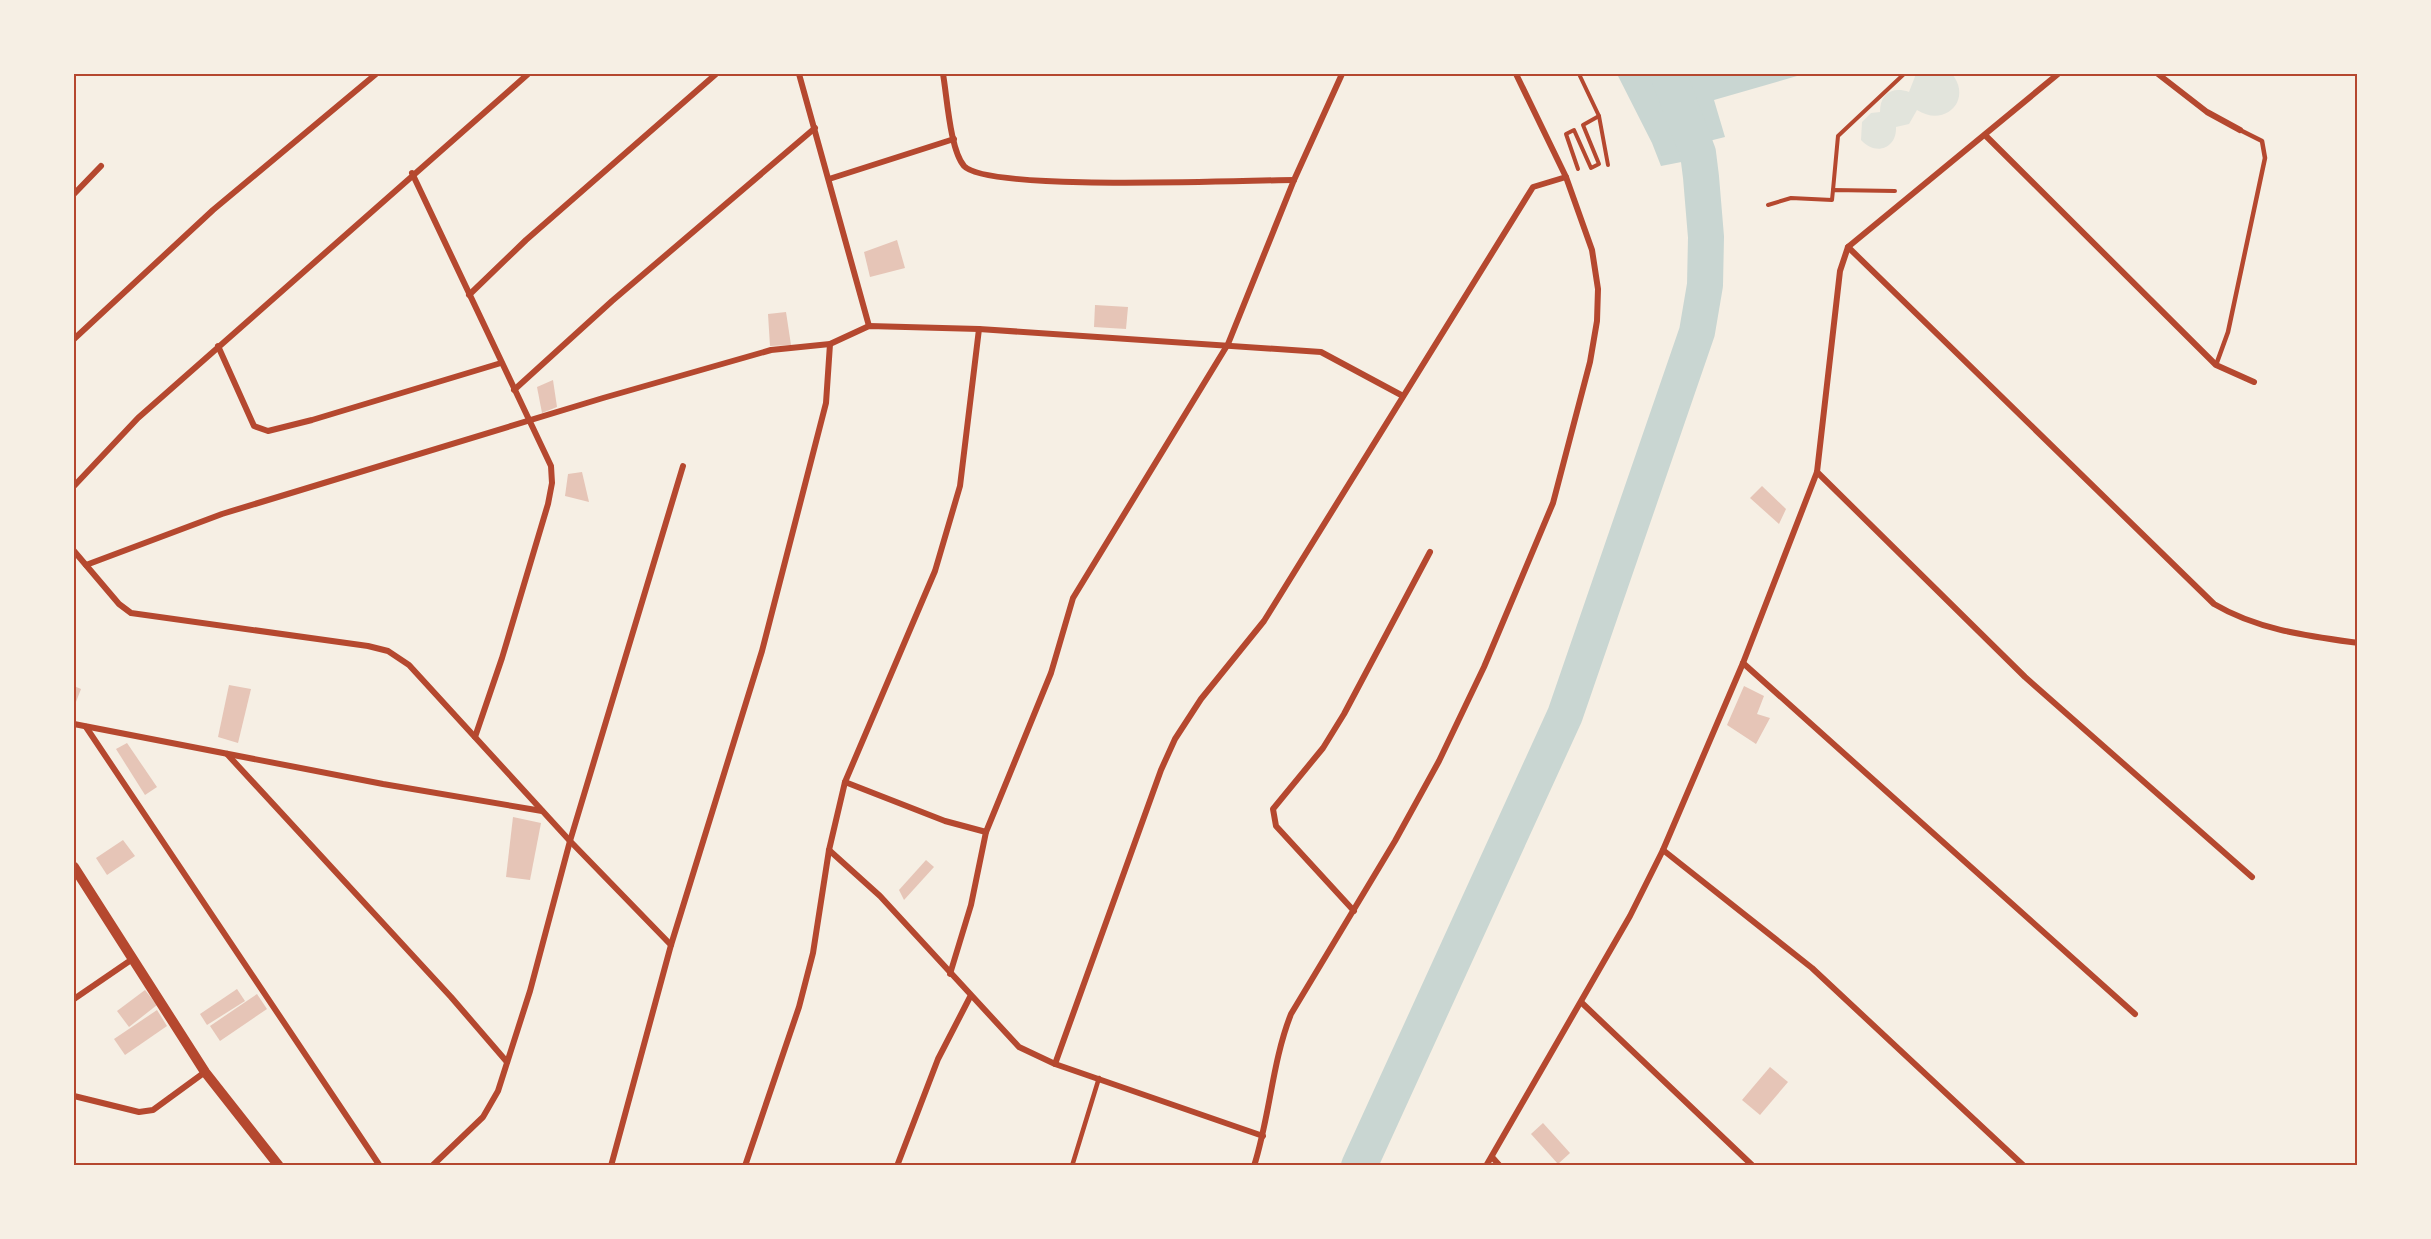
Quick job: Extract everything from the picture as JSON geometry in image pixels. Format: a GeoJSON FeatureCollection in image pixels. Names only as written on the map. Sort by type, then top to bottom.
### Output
{"type":"FeatureCollection","features":[{"type":"Feature","properties":{"kind":"street"},"geometry":{"type":"LineString","coordinates":[[74,339],[213,210],[376,74]]}},
{"type":"Feature","properties":{"kind":"street"},"geometry":{"type":"LineString","coordinates":[[74,486],[138,418],[528,74]]}},
{"type":"Feature","properties":{"kind":"street"},"geometry":{"type":"LineString","coordinates":[[469,295],[526,240],[716,74]]}},
{"type":"Feature","properties":{"kind":"street"},"geometry":{"type":"LineString","coordinates":[[799,74],[869,326]]}},
{"type":"Feature","properties":{"kind":"street"},"geometry":{"type":"LineString","coordinates":[[943,74],[954,139],[960,160],[970,171],[1068,182],[1294,180]]}},
{"type":"Feature","properties":{"kind":"street"},"geometry":{"type":"LineString","coordinates":[[950,975],[971,905],[986,832],[1051,673],[1073,598],[1228,344],[1294,180],[1342,74]]}},
{"type":"Feature","properties":{"kind":"street"},"geometry":{"type":"LineString","coordinates":[[1254,1166],[1263,1136],[1282,1036],[1291,1014],[1305,987],[1354,911],[1439,761],[1488,658],[1553,503],[1590,362],[1598,288],[1592,250],[1566,177],[1516,74]]}},
{"type":"Feature","properties":{"kind":"street"},"geometry":{"type":"LineString","coordinates":[[1486,1166],[1582,1003],[1663,850],[1743,663],[1817,472],[1840,271],[1848,247],[2058,74]]}},
{"type":"Feature","properties":{"kind":"street"},"geometry":{"type":"LineString","coordinates":[[2158,74],[2206,112],[2240,130]]}},
{"type":"Feature","properties":{"kind":"street"},"geometry":{"type":"LineString","coordinates":[[514,390],[612,301],[815,128]]}},
{"type":"Feature","properties":{"kind":"street"},"geometry":{"type":"LineString","coordinates":[[1985,135],[2216,365],[2254,382]]}},
{"type":"Feature","properties":{"kind":"street"},"geometry":{"type":"LineString","coordinates":[[829,179],[954,139]]}},
{"type":"Feature","properties":{"kind":"street"},"geometry":{"type":"LineString","coordinates":[[74,194],[101,166]]}},
{"type":"Feature","properties":{"kind":"street"},"geometry":{"type":"LineString","coordinates":[[412,174],[551,465],[552,483],[502,658],[475,737]]}},
{"type":"Feature","properties":{"kind":"street"},"geometry":{"type":"LineString","coordinates":[[1055,1064],[1145,813],[1176,739],[1201,699],[1264,621],[1533,187],[1566,177]]}},
{"type":"Feature","properties":{"kind":"street"},"geometry":{"type":"LineString","coordinates":[[1848,247],[2214,604],[2235,616],[2264,626],[2358,643]]}},
{"type":"Feature","properties":{"kind":"street"},"geometry":{"type":"LineString","coordinates":[[87,565],[222,514],[530,420],[771,351],[830,344],[869,326],[979,329],[1321,352],[1403,396]]}},
{"type":"Feature","properties":{"kind":"street"},"geometry":{"type":"LineString","coordinates":[[745,1166],[799,1006],[813,953],[829,850],[845,782],[935,571],[960,486],[979,329]]}},
{"type":"Feature","properties":{"kind":"street"},"geometry":{"type":"LineString","coordinates":[[611,1166],[670,945],[762,651],[826,403],[830,344]]}},
{"type":"Feature","properties":{"kind":"street"},"geometry":{"type":"LineString","coordinates":[[219,346],[254,426],[263,431],[312,420],[501,363]]}},
{"type":"Feature","properties":{"kind":"street"},"geometry":{"type":"LineString","coordinates":[[432,1166],[483,1117],[498,1091],[539,960],[570,841],[682,466]]}},
{"type":"Feature","properties":{"kind":"street"},"geometry":{"type":"LineString","coordinates":[[1817,472],[2025,677],[2252,878]]}},
{"type":"Feature","properties":{"kind":"street"},"geometry":{"type":"LineString","coordinates":[[74,551],[120,604],[137,614],[368,646],[388,651],[409,665],[542,811],[670,945]]}},
{"type":"Feature","properties":{"kind":"street"},"geometry":{"type":"LineString","coordinates":[[1354,911],[1276,826],[1273,809],[1323,747],[1344,714],[1430,552]]}},
{"type":"Feature","properties":{"kind":"street"},"geometry":{"type":"LineString","coordinates":[[1743,663],[2135,1014]]}},
{"type":"Feature","properties":{"kind":"street"},"geometry":{"type":"LineString","coordinates":[[74,724],[383,784],[542,811]]}},
{"type":"Feature","properties":{"kind":"street"},"geometry":{"type":"LineString","coordinates":[[86,727],[380,1166]]}},
{"type":"Feature","properties":{"kind":"street"},"geometry":{"type":"LineString","coordinates":[[227,754],[507,1062]]}},
{"type":"Feature","properties":{"kind":"street"},"geometry":{"type":"LineString","coordinates":[[845,782],[945,821],[986,832]]}},
{"type":"Feature","properties":{"kind":"street"},"geometry":{"type":"LineString","coordinates":[[829,850],[880,896],[970,997],[1019,1047],[1055,1064],[1263,1136]]}},
{"type":"Feature","properties":{"kind":"street"},"geometry":{"type":"LineString","coordinates":[[1663,850],[1812,968],[2024,1166]]}},
{"type":"Feature","properties":{"kind":"street"},"geometry":{"type":"LineString","coordinates":[[74,867],[131,960],[205,1072],[279,1166]]}},
{"type":"Feature","properties":{"kind":"street"},"geometry":{"type":"LineString","coordinates":[[74,999],[131,960]]}},
{"type":"Feature","properties":{"kind":"street"},"geometry":{"type":"LineString","coordinates":[[897,1166],[938,1059],[970,997]]}},
{"type":"Feature","properties":{"kind":"street"},"geometry":{"type":"LineString","coordinates":[[1582,1003],[1753,1166]]}},
{"type":"Feature","properties":{"kind":"street"},"geometry":{"type":"LineString","coordinates":[[74,1096],[139,1112],[153,1110],[205,1072]]}},
{"type":"Feature","properties":{"kind":"street"},"geometry":{"type":"LineString","coordinates":[[1492,1157],[1500,1166]]}},
{"type":"Feature","properties":{"kind":"lane"},"geometry":{"type":"LineString","coordinates":[[2216,365],[2228,332],[2265,158],[2262,141],[2240,130]]}},
{"type":"Feature","properties":{"kind":"lane"},"geometry":{"type":"LineString","coordinates":[[1072,1166],[1099,1078]]}},
{"type":"Feature","properties":{"kind":"path"},"geometry":{"type":"LineString","coordinates":[[1580,74],[1599,116],[1608,165]]}},
{"type":"Feature","properties":{"kind":"path"},"geometry":{"type":"LineString","coordinates":[[1768,205],[1791,198],[1832,200],[1838,136],[1904,74]]}},
{"type":"Feature","properties":{"kind":"path"},"geometry":{"type":"LineString","coordinates":[[1986,74],[1997,74]]}},
{"type":"Feature","properties":{"kind":"path"},"geometry":{"type":"LineString","coordinates":[[1580,174],[1566,134],[1574,130],[1591,168],[1599,165],[1583,124],[1599,116]]}},
{"type":"Feature","properties":{"kind":"path"},"geometry":{"type":"LineString","coordinates":[[1833,190],[1889,193],[1901,190]]}},
{"type":"Feature","properties":{"kind":"shaded area"},"geometry":{"type":"Polygon","coordinates":[[[1617,74],[1804,74],[1714,100],[1725,137],[1709,141],[1712,156],[1661,166],[1652,143],[1617,74]]]}},
{"type":"Feature","properties":{"kind":"shaded area"},"geometry":{"type":"Polygon","coordinates":[[[1916,74],[1952,74],[1958,84],[1958,102],[1953,109],[1937,116],[1927,115],[1917,110],[1909,124],[1896,127],[1893,141],[1889,145],[1878,149],[1867,145],[1861,140],[1862,122],[1871,113],[1880,112],[1882,100],[1888,93],[1897,90],[1909,92],[1916,74]]]}},
{"type":"Feature","properties":{"kind":"building"},"geometry":{"type":"Polygon","coordinates":[[[897,240],[905,268],[870,277],[864,252],[897,240]]]}},
{"type":"Feature","properties":{"kind":"building"},"geometry":{"type":"Polygon","coordinates":[[[1095,305],[1128,307],[1126,329],[1094,327],[1095,305]]]}},
{"type":"Feature","properties":{"kind":"building"},"geometry":{"type":"Polygon","coordinates":[[[786,312],[791,345],[770,346],[768,314],[786,312]]]}},
{"type":"Feature","properties":{"kind":"building"},"geometry":{"type":"Polygon","coordinates":[[[553,380],[557,407],[542,413],[537,387],[553,380]]]}},
{"type":"Feature","properties":{"kind":"building"},"geometry":{"type":"Polygon","coordinates":[[[582,472],[589,502],[565,496],[568,474],[582,472]]]}},
{"type":"Feature","properties":{"kind":"building"},"geometry":{"type":"Polygon","coordinates":[[[1762,486],[1786,509],[1779,524],[1750,498],[1762,486]]]}},
{"type":"Feature","properties":{"kind":"building"},"geometry":{"type":"Polygon","coordinates":[[[229,685],[251,689],[238,743],[218,737],[229,685]]]}},
{"type":"Feature","properties":{"kind":"building"},"geometry":{"type":"Polygon","coordinates":[[[74,686],[81,689],[74,707],[74,686]]]}},
{"type":"Feature","properties":{"kind":"building"},"geometry":{"type":"Polygon","coordinates":[[[1744,686],[1764,696],[1757,714],[1770,718],[1756,744],[1727,725],[1744,686]]]}},
{"type":"Feature","properties":{"kind":"building"},"geometry":{"type":"Polygon","coordinates":[[[127,743],[157,787],[145,795],[116,749],[127,743]]]}},
{"type":"Feature","properties":{"kind":"building"},"geometry":{"type":"Polygon","coordinates":[[[513,817],[541,823],[530,880],[506,877],[513,817]]]}},
{"type":"Feature","properties":{"kind":"building"},"geometry":{"type":"Polygon","coordinates":[[[123,840],[135,856],[107,875],[96,858],[123,840]]]}},
{"type":"Feature","properties":{"kind":"building"},"geometry":{"type":"Polygon","coordinates":[[[926,860],[934,867],[904,900],[899,890],[926,860]]]}},
{"type":"Feature","properties":{"kind":"building"},"geometry":{"type":"Polygon","coordinates":[[[237,989],[245,1001],[207,1025],[200,1014],[237,989]]]}},
{"type":"Feature","properties":{"kind":"building"},"geometry":{"type":"Polygon","coordinates":[[[145,990],[157,1005],[129,1027],[117,1011],[145,990]]]}},
{"type":"Feature","properties":{"kind":"building"},"geometry":{"type":"Polygon","coordinates":[[[257,994],[267,1009],[220,1041],[210,1026],[257,994]]]}},
{"type":"Feature","properties":{"kind":"building"},"geometry":{"type":"Polygon","coordinates":[[[157,1010],[167,1026],[125,1055],[114,1039],[157,1010]]]}},
{"type":"Feature","properties":{"kind":"building"},"geometry":{"type":"Polygon","coordinates":[[[1770,1067],[1788,1082],[1760,1115],[1742,1100],[1770,1067]]]}},
{"type":"Feature","properties":{"kind":"building"},"geometry":{"type":"Polygon","coordinates":[[[1543,1123],[1570,1153],[1558,1164],[1531,1134],[1543,1123]]]}},
{"type":"Feature","properties":{"kind":"waterway"},"geometry":{"type":"LineString","coordinates":[[1359,1166],[1565,715],[1697,332],[1705,285],[1706,237],[1701,177],[1698,153],[1668,74]]}}]}
